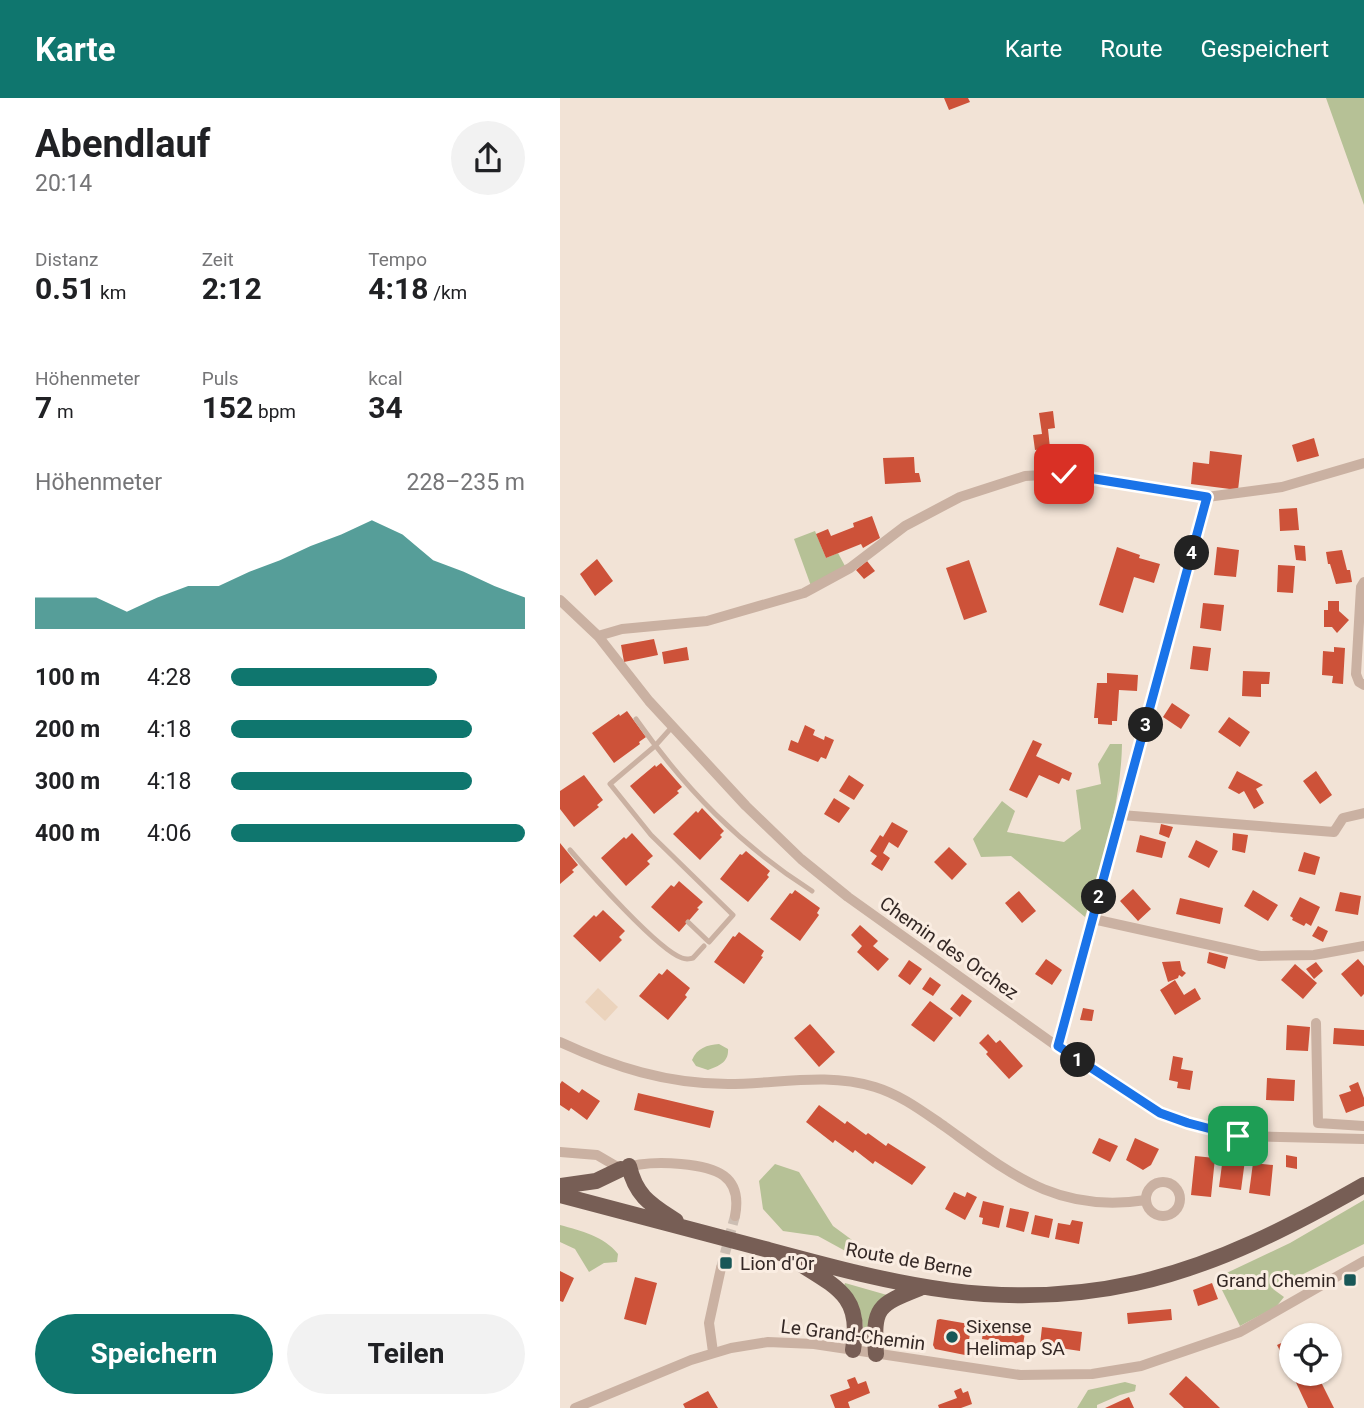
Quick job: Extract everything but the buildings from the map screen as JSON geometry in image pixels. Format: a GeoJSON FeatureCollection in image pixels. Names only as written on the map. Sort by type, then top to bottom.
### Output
{"type":"FeatureCollection","features":[{"type":"Feature","properties":{"kind":"main road"},"geometry":{"type":"LineString","coordinates":[[560,1186],[596,1181],[625,1168],[645,1199],[687,1228]]}},
{"type":"Feature","properties":{"kind":"main road","name":"Route de Berne"},"geometry":{"type":"LineString","coordinates":[[560,1195],[920,1288],[988,1295],[1032,1296],[1083,1292],[1136,1283],[1190,1268],[1243,1247],[1364,1185]]}},
{"type":"Feature","properties":{"kind":"main road"},"geometry":{"type":"LineString","coordinates":[[785,1255],[827,1280],[847,1300],[856,1323],[853,1350]]}},
{"type":"Feature","properties":{"kind":"main road"},"geometry":{"type":"LineString","coordinates":[[876,1354],[875,1323],[881,1309],[893,1299],[920,1288]]}},
{"type":"Feature","properties":{"kind":"street"},"geometry":{"type":"LineString","coordinates":[[598,636],[622,629],[707,621],[804,593],[850,568],[905,526],[960,497],[1025,476],[1064,474],[1207,497],[1282,487],[1364,463]]}},
{"type":"Feature","properties":{"kind":"street"},"geometry":{"type":"LineString","coordinates":[[1058,1046],[1207,497]]}},
{"type":"Feature","properties":{"kind":"street"},"geometry":{"type":"LineString","coordinates":[[1364,582],[1361,587],[1356,674],[1359,682],[1364,685]]}},
{"type":"Feature","properties":{"kind":"street","name":"Chemin des Orchez"},"geometry":{"type":"LineString","coordinates":[[560,600],[598,636],[629,677],[746,806],[820,875],[1058,1046],[1160,1113],[1188,1123],[1238,1136],[1364,1139]]}},
{"type":"Feature","properties":{"kind":"street"},"geometry":{"type":"LineString","coordinates":[[1121,815],[1334,832],[1343,818],[1364,813]]}},
{"type":"Feature","properties":{"kind":"street"},"geometry":{"type":"LineString","coordinates":[[1093,919],[1260,956],[1314,955],[1364,946]]}},
{"type":"Feature","properties":{"kind":"street"},"geometry":{"type":"LineString","coordinates":[[1317,1023],[1318,1123],[1364,1126]]}},
{"type":"Feature","properties":{"kind":"street"},"geometry":{"type":"LineString","coordinates":[[560,1042],[614,1066],[682,1082],[730,1084],[804,1079],[841,1080],[877,1087],[908,1101],[1011,1174],[1045,1192],[1089,1202],[1126,1203],[1146,1200]]}},
{"type":"Feature","properties":{"kind":"street"},"geometry":{"type":"LineString","coordinates":[[560,1152],[597,1155],[625,1168],[663,1163],[713,1168],[723,1175],[733,1189],[736,1199],[735,1216]]}},
{"type":"Feature","properties":{"kind":"street","name":"Le Grand-Chemin"},"geometry":{"type":"LineString","coordinates":[[575,1408],[713,1352],[750,1344],[787,1342],[1020,1375],[1091,1374],[1141,1366],[1240,1332],[1364,1261]]}},
{"type":"Feature","properties":{"kind":"street"},"geometry":{"type":"LineString","coordinates":[[713,1352],[709,1323],[721,1268]]}},
{"type":"Feature","properties":{"kind":"lane"},"geometry":{"type":"LineString","coordinates":[[636,719],[690,790],[743,842],[812,891]]}},
{"type":"Feature","properties":{"kind":"lane"},"geometry":{"type":"LineString","coordinates":[[673,727],[610,784],[651,835],[733,915],[709,942],[688,922]]}},
{"type":"Feature","properties":{"kind":"lane"},"geometry":{"type":"LineString","coordinates":[[570,850],[660,943],[680,957],[693,958],[704,946]]}},
{"type":"Feature","properties":{"kind":"green space"},"geometry":{"type":"Polygon","coordinates":[[[1326,98],[1364,98],[1364,205],[1326,98]]]}},
{"type":"Feature","properties":{"kind":"green space"},"geometry":{"type":"Polygon","coordinates":[[[815,531],[826,558],[838,553],[845,566],[811,586],[794,539],[815,531]]]}},
{"type":"Feature","properties":{"kind":"green space"},"geometry":{"type":"Polygon","coordinates":[[[1110,744],[1122,744],[1115,810],[1085,917],[1011,856],[981,857],[973,839],[1002,801],[1015,811],[1007,832],[1064,842],[1081,829],[1076,790],[1101,784],[1098,764],[1110,744]]]}},
{"type":"Feature","properties":{"kind":"green space"},"geometry":{"type":"Polygon","coordinates":[[[719,1044],[728,1049],[727,1057],[722,1063],[708,1070],[696,1066],[692,1060],[700,1050],[719,1044]]]}},
{"type":"Feature","properties":{"kind":"green space"},"geometry":{"type":"Polygon","coordinates":[[[775,1164],[799,1172],[833,1226],[867,1251],[849,1253],[818,1236],[783,1231],[763,1209],[759,1181],[775,1164]]]}},
{"type":"Feature","properties":{"kind":"green space"},"geometry":{"type":"Polygon","coordinates":[[[1364,1200],[1364,1244],[1273,1289],[1284,1297],[1276,1307],[1240,1326],[1216,1278],[1290,1243],[1364,1200]]]}},
{"type":"Feature","properties":{"kind":"green space"},"geometry":{"type":"Polygon","coordinates":[[[560,1225],[592,1235],[606,1243],[618,1254],[617,1262],[604,1263],[589,1272],[575,1249],[560,1242],[560,1225]]]}},
{"type":"Feature","properties":{"kind":"green space"},"geometry":{"type":"Polygon","coordinates":[[[845,1283],[887,1295],[869,1322],[865,1337],[861,1315],[844,1286],[845,1283]]]}},
{"type":"Feature","properties":{"kind":"green space"},"geometry":{"type":"Polygon","coordinates":[[[1125,1382],[1136,1385],[1135,1391],[1097,1405],[1097,1408],[1077,1408],[1088,1390],[1125,1382]]]}},
{"type":"Feature","properties":{"kind":"shaded area"},"geometry":{"type":"Polygon","coordinates":[[[598,988],[618,1007],[605,1021],[585,1002],[598,988]]]}},
{"type":"Feature","properties":{"kind":"tunnel"},"geometry":{"type":"LineString","coordinates":[[721,1268],[735,1216]]}},
{"type":"Feature","properties":{"kind":"place","name":"Lion d'Or"},"geometry":{"type":"Point","coordinates":[726,1263]}},
{"type":"Feature","properties":{"kind":"place","name":"Grand Chemin"},"geometry":{"type":"Point","coordinates":[1350,1280]}},
{"type":"Feature","properties":{"kind":"place","name":"Sixense Helimap SA"},"geometry":{"type":"Point","coordinates":[952,1337]}},
{"type":"Feature","properties":{"kind":"route"},"geometry":{"type":"LineString","coordinates":[[1064,474],[1207,497],[1058,1046],[1160,1113],[1238,1136]]}}]}
